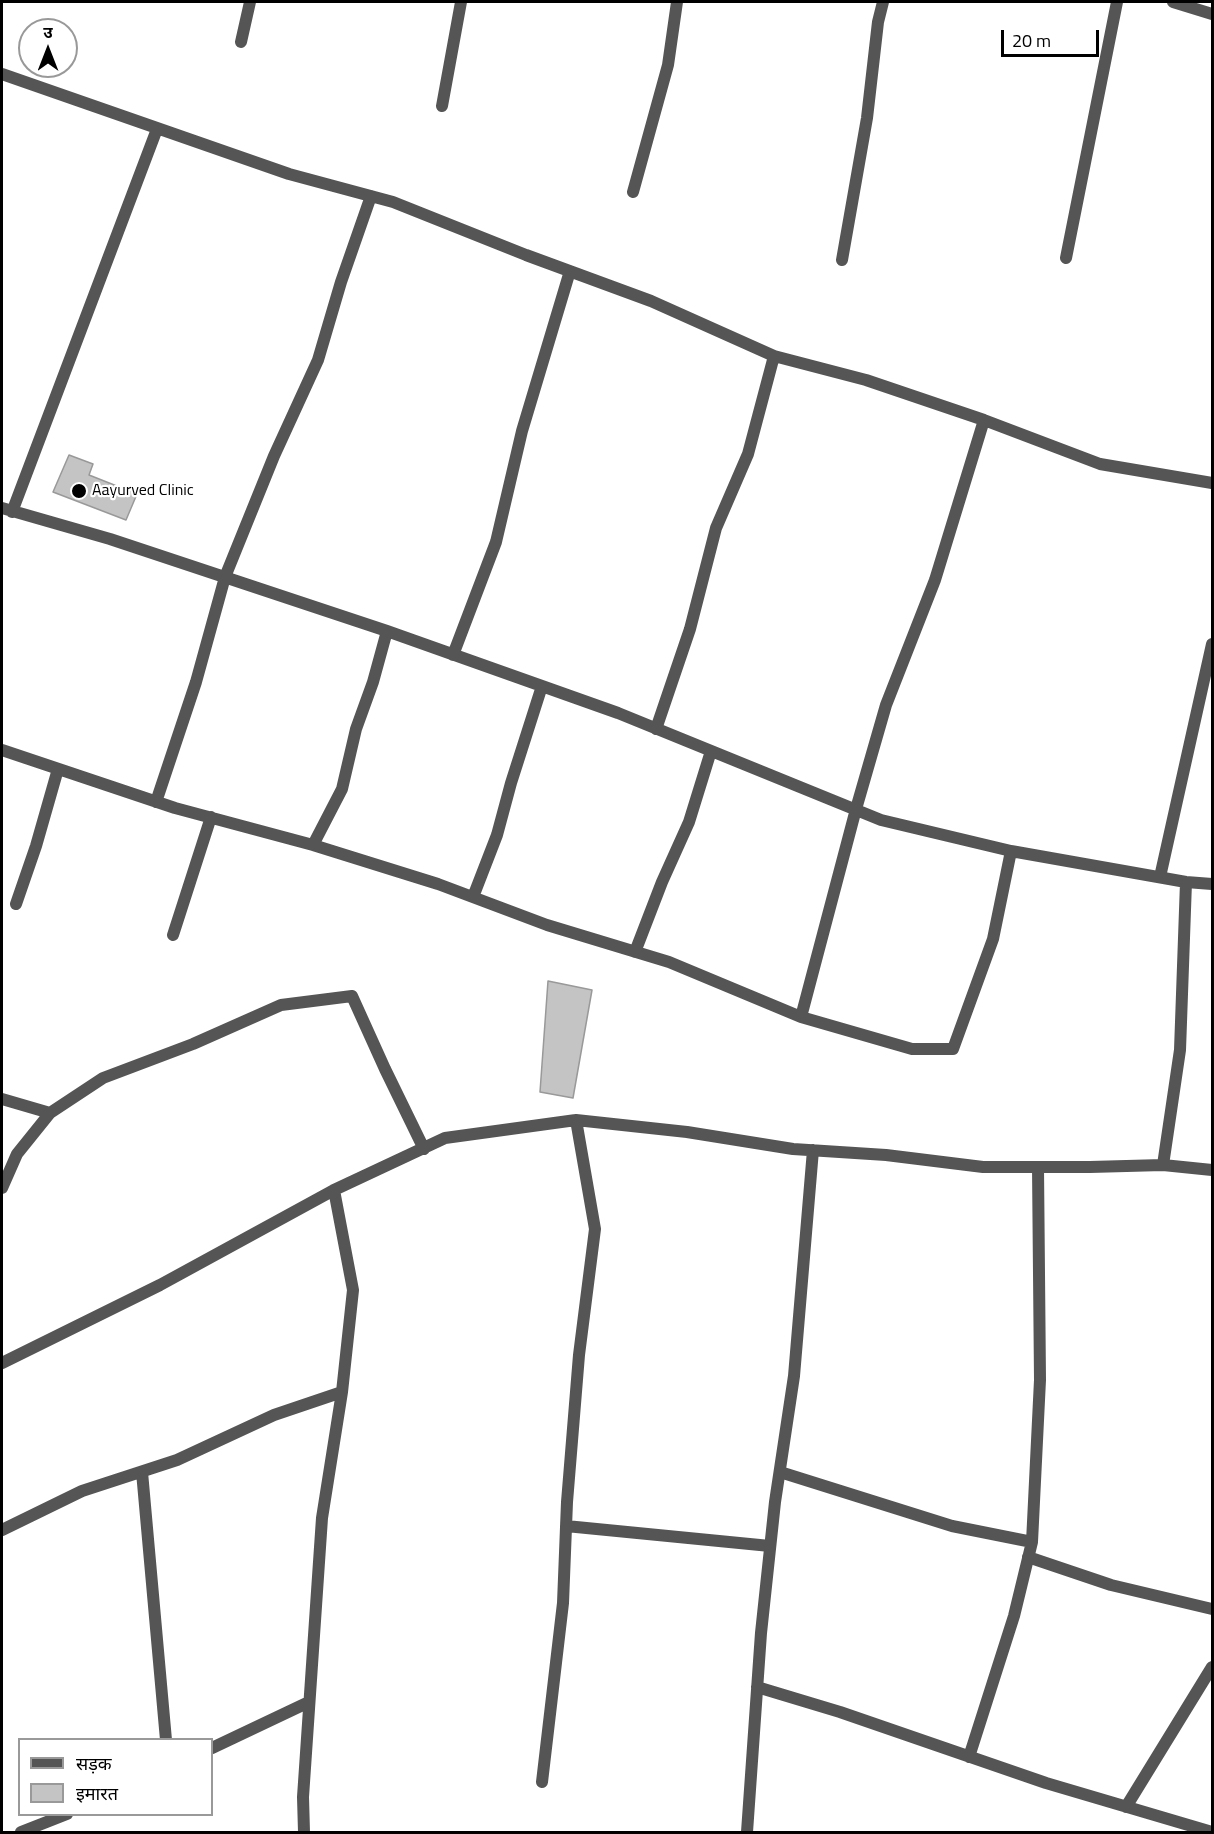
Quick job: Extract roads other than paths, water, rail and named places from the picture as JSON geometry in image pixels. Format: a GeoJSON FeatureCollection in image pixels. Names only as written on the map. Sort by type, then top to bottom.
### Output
{"type":"FeatureCollection","features":[{"type":"Feature","properties":{"kind":"street"},"geometry":{"type":"LineString","coordinates":[[241,42],[250,2]]}},
{"type":"Feature","properties":{"kind":"street"},"geometry":{"type":"LineString","coordinates":[[442,106],[461,2]]}},
{"type":"Feature","properties":{"kind":"street"},"geometry":{"type":"LineString","coordinates":[[633,192],[668,65],[677,2]]}},
{"type":"Feature","properties":{"kind":"street"},"geometry":{"type":"LineString","coordinates":[[842,260],[867,118],[878,22],[883,2]]}},
{"type":"Feature","properties":{"kind":"street"},"geometry":{"type":"LineString","coordinates":[[1066,258],[1117,2]]}},
{"type":"Feature","properties":{"kind":"street"},"geometry":{"type":"LineString","coordinates":[[1173,2],[1212,14]]}},
{"type":"Feature","properties":{"kind":"street"},"geometry":{"type":"LineString","coordinates":[[2,74],[289,174],[393,202],[651,301],[774,356],[866,380],[984,420],[1100,464],[1212,483]]}},
{"type":"Feature","properties":{"kind":"street"},"geometry":{"type":"LineString","coordinates":[[157,129],[7,510],[110,539],[387,631],[656,729],[881,820],[1011,851],[1186,882],[1212,884]]}},
{"type":"Feature","properties":{"kind":"street"},"geometry":{"type":"LineString","coordinates":[[156,802],[196,682],[225,577],[274,456],[318,360],[341,282],[371,196]]}},
{"type":"Feature","properties":{"kind":"street"},"geometry":{"type":"LineString","coordinates":[[453,655],[496,542],[522,431],[570,271]]}},
{"type":"Feature","properties":{"kind":"street"},"geometry":{"type":"LineString","coordinates":[[656,729],[690,628],[716,528],[748,454],[774,356]]}},
{"type":"Feature","properties":{"kind":"street"},"geometry":{"type":"LineString","coordinates":[[801,1017],[886,705],[935,580],[984,420]]}},
{"type":"Feature","properties":{"kind":"street"},"geometry":{"type":"LineString","coordinates":[[313,845],[342,789],[356,729],[373,682],[387,631]]}},
{"type":"Feature","properties":{"kind":"street"},"geometry":{"type":"LineString","coordinates":[[1160,877],[1212,644]]}},
{"type":"Feature","properties":{"kind":"street"},"geometry":{"type":"LineString","coordinates":[[473,897],[497,835],[542,687]]}},
{"type":"Feature","properties":{"kind":"street"},"geometry":{"type":"LineString","coordinates":[[2,750],[156,802],[313,845],[438,884],[547,925],[669,962],[801,1017],[912,1049],[953,1049],[993,939],[1011,851]]}},
{"type":"Feature","properties":{"kind":"street"},"geometry":{"type":"LineString","coordinates":[[635,952],[662,882],[689,822],[711,751]]}},
{"type":"Feature","properties":{"kind":"street"},"geometry":{"type":"LineString","coordinates":[[16,904],[36,846],[58,769]]}},
{"type":"Feature","properties":{"kind":"street"},"geometry":{"type":"LineString","coordinates":[[173,936],[211,817]]}},
{"type":"Feature","properties":{"kind":"street"},"geometry":{"type":"LineString","coordinates":[[1163,1165],[1180,1050],[1186,882]]}},
{"type":"Feature","properties":{"kind":"street"},"geometry":{"type":"LineString","coordinates":[[2,1188],[17,1154],[50,1113],[103,1078],[193,1044],[281,1005],[352,996],[424,1149]]}},
{"type":"Feature","properties":{"kind":"street"},"geometry":{"type":"LineString","coordinates":[[2,1099],[50,1113]]}},
{"type":"Feature","properties":{"kind":"street"},"geometry":{"type":"LineString","coordinates":[[2,1363],[160,1285],[334,1190],[445,1138],[576,1120],[687,1132],[793,1149],[886,1155],[983,1167],[1163,1165],[1212,1170]]}},
{"type":"Feature","properties":{"kind":"street"},"geometry":{"type":"LineString","coordinates":[[542,1782],[563,1603],[566,1526],[579,1355],[595,1228],[576,1120]]}},
{"type":"Feature","properties":{"kind":"street"},"geometry":{"type":"LineString","coordinates":[[747,1833],[770,1546],[794,1376],[813,1150]]}},
{"type":"Feature","properties":{"kind":"street"},"geometry":{"type":"LineString","coordinates":[[969,1757],[1014,1616],[1032,1542],[1040,1380],[1038,1167]]}},
{"type":"Feature","properties":{"kind":"street"},"geometry":{"type":"LineString","coordinates":[[304,1833],[303,1797],[321,1518],[342,1392],[353,1290],[334,1190]]}},
{"type":"Feature","properties":{"kind":"street"},"geometry":{"type":"LineString","coordinates":[[2,1530],[82,1491],[177,1460],[274,1415],[342,1392]]}},
{"type":"Feature","properties":{"kind":"street"},"geometry":{"type":"LineString","coordinates":[[142,1472],[166,1738]]}},
{"type":"Feature","properties":{"kind":"street"},"geometry":{"type":"LineString","coordinates":[[780,1472],[952,1526],[1032,1542]]}},
{"type":"Feature","properties":{"kind":"street"},"geometry":{"type":"LineString","coordinates":[[566,1526],[770,1546]]}},
{"type":"Feature","properties":{"kind":"street"},"geometry":{"type":"LineString","coordinates":[[1028,1557],[1111,1585],[1212,1609]]}},
{"type":"Feature","properties":{"kind":"street"},"geometry":{"type":"LineString","coordinates":[[1126,1806],[1212,1667]]}},
{"type":"Feature","properties":{"kind":"street"},"geometry":{"type":"LineString","coordinates":[[757,1687],[840,1712],[1046,1784],[1212,1832]]}},
{"type":"Feature","properties":{"kind":"street"},"geometry":{"type":"LineString","coordinates":[[213,1748],[309,1702]]}},
{"type":"Feature","properties":{"kind":"street"},"geometry":{"type":"LineString","coordinates":[[21,1833],[64,1816]]}},
{"type":"Feature","properties":{"kind":"place","name":"Aayurved Clinic"},"geometry":{"type":"Point","coordinates":[79,491]}}]}
